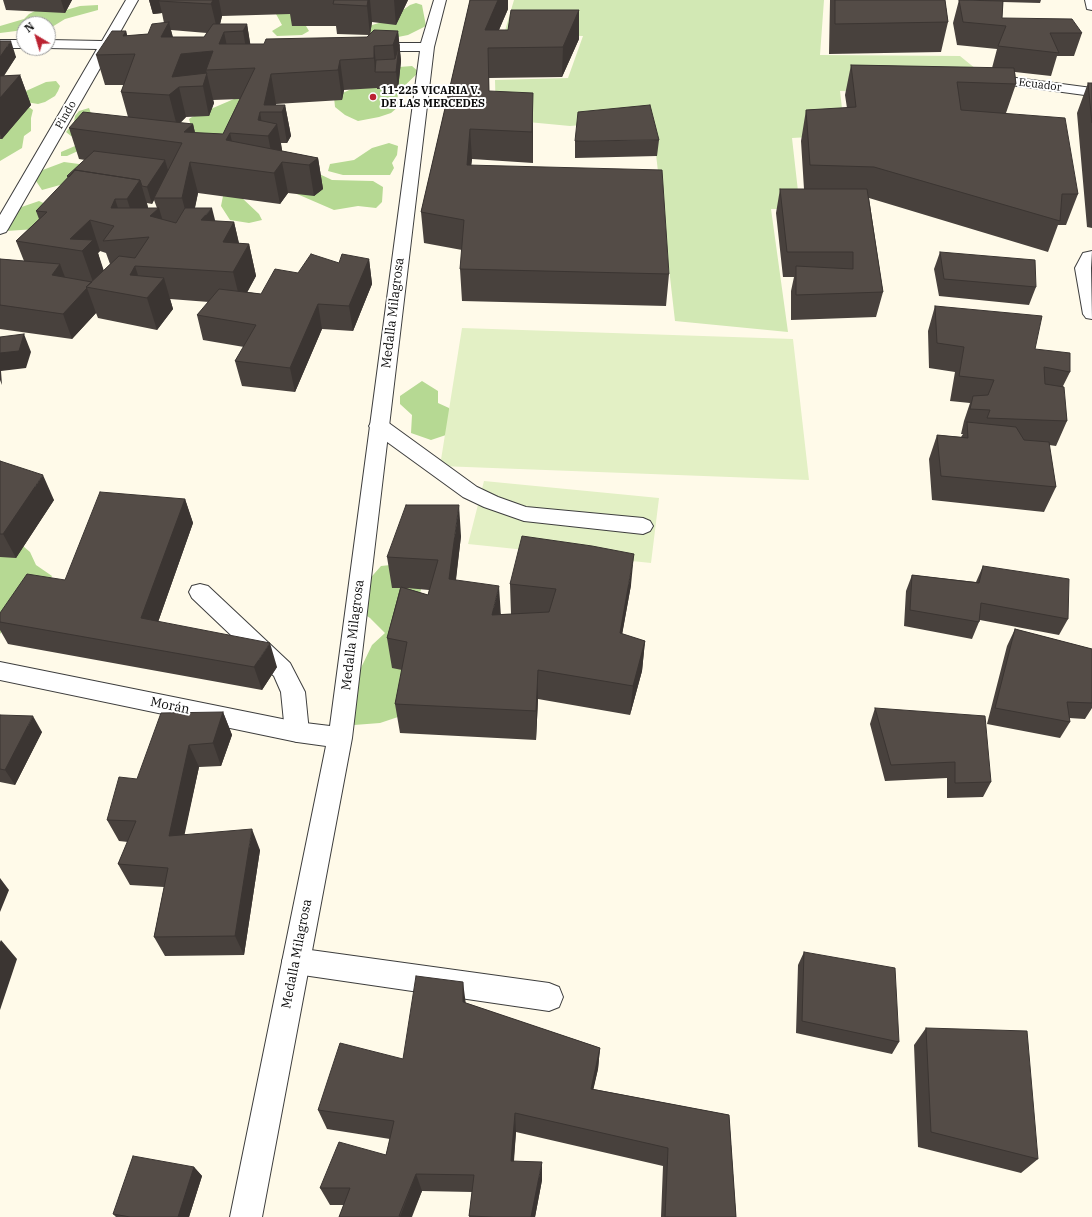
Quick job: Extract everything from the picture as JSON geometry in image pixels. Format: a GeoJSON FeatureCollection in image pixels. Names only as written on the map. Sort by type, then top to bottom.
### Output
{"type":"FeatureCollection","features":[{"type":"Feature","properties":{"kind":"street","name":"Pindo"},"geometry":{"type":"LineString","coordinates":[[0,229],[132,0]]}},
{"type":"Feature","properties":{"kind":"street","name":"Medalla Milagrosa"},"geometry":{"type":"LineString","coordinates":[[246,1217],[340,738],[427,47],[440,0]]}},
{"type":"Feature","properties":{"kind":"street"},"geometry":{"type":"LineString","coordinates":[[1091,0],[1092,6]]}},
{"type":"Feature","properties":{"kind":"street"},"geometry":{"type":"LineString","coordinates":[[0,44],[16,44]]}},
{"type":"Feature","properties":{"kind":"street"},"geometry":{"type":"LineString","coordinates":[[56,44],[147,45]]}},
{"type":"Feature","properties":{"kind":"street"},"geometry":{"type":"LineString","coordinates":[[355,47],[427,47]]}},
{"type":"Feature","properties":{"kind":"street","name":"Ecuador"},"geometry":{"type":"LineString","coordinates":[[972,76],[1092,92]]}},
{"type":"Feature","properties":{"kind":"street"},"geometry":{"type":"LineString","coordinates":[[1092,256],[1089,257],[1083,268],[1092,314]]}},
{"type":"Feature","properties":{"kind":"street"},"geometry":{"type":"LineString","coordinates":[[379,426],[470,492],[491,502],[524,514],[643,526]]}},
{"type":"Feature","properties":{"kind":"street"},"geometry":{"type":"LineString","coordinates":[[200,592],[282,670],[293,692],[297,732]]}},
{"type":"Feature","properties":{"kind":"street","name":"Morán"},"geometry":{"type":"LineString","coordinates":[[0,671],[297,732],[340,738]]}},
{"type":"Feature","properties":{"kind":"street"},"geometry":{"type":"LineString","coordinates":[[296,961],[549,997]]}},
{"type":"Feature","properties":{"kind":"green space"},"geometry":{"type":"Polygon","coordinates":[[[514,0],[824,0],[820,55],[960,56],[1008,95],[840,91],[845,135],[792,138],[800,209],[771,209],[788,332],[675,321],[652,119],[570,126],[496,119],[495,80],[568,78],[583,36],[504,34],[514,0]]]}},
{"type":"Feature","properties":{"kind":"green space"},"geometry":{"type":"Polygon","coordinates":[[[416,3],[422,5],[426,26],[408,35],[398,37],[369,36],[365,31],[372,25],[389,20],[410,5],[416,3]]]}},
{"type":"Feature","properties":{"kind":"green space"},"geometry":{"type":"Polygon","coordinates":[[[98,5],[98,10],[65,19],[56,25],[56,16],[27,16],[39,9],[66,10],[80,6],[98,5]]]}},
{"type":"Feature","properties":{"kind":"green space"},"geometry":{"type":"Polygon","coordinates":[[[280,12],[292,14],[300,23],[306,26],[309,31],[302,35],[277,36],[272,31],[282,25],[276,14],[280,12]]]}},
{"type":"Feature","properties":{"kind":"green space"},"geometry":{"type":"Polygon","coordinates":[[[16,21],[16,31],[0,33],[0,26],[16,21]]]}},
{"type":"Feature","properties":{"kind":"green space"},"geometry":{"type":"Polygon","coordinates":[[[412,66],[419,72],[401,89],[397,98],[398,107],[391,113],[358,121],[345,115],[335,107],[334,97],[399,67],[412,66]]]}},
{"type":"Feature","properties":{"kind":"green space"},"geometry":{"type":"Polygon","coordinates":[[[56,81],[60,86],[55,96],[38,104],[20,101],[0,94],[17,89],[26,91],[46,82],[56,81]]]}},
{"type":"Feature","properties":{"kind":"green space"},"geometry":{"type":"Polygon","coordinates":[[[234,99],[241,99],[241,151],[78,151],[67,156],[61,156],[61,152],[82,143],[82,139],[71,136],[66,132],[74,122],[75,116],[79,111],[89,108],[93,119],[191,126],[189,119],[192,117],[234,99]]]}},
{"type":"Feature","properties":{"kind":"green space"},"geometry":{"type":"Polygon","coordinates":[[[26,105],[33,110],[31,118],[31,131],[24,136],[22,148],[0,161],[0,128],[26,105]]]}},
{"type":"Feature","properties":{"kind":"green space"},"geometry":{"type":"Polygon","coordinates":[[[389,143],[398,146],[397,155],[392,163],[394,168],[390,175],[343,175],[328,171],[330,164],[354,160],[372,148],[389,143]]]}},
{"type":"Feature","properties":{"kind":"green space"},"geometry":{"type":"Polygon","coordinates":[[[64,162],[79,164],[87,170],[77,183],[60,185],[42,190],[34,178],[40,171],[64,162]]]}},
{"type":"Feature","properties":{"kind":"green space"},"geometry":{"type":"Polygon","coordinates":[[[313,171],[332,180],[373,181],[383,187],[382,202],[376,208],[358,206],[334,210],[297,194],[313,171]]]}},
{"type":"Feature","properties":{"kind":"green space"},"geometry":{"type":"Polygon","coordinates":[[[223,196],[241,197],[259,214],[262,220],[249,223],[230,220],[221,206],[223,196]]]}},
{"type":"Feature","properties":{"kind":"green space"},"geometry":{"type":"Polygon","coordinates":[[[39,201],[48,205],[36,229],[6,231],[0,219],[10,211],[39,201]]]}},
{"type":"Feature","properties":{"kind":"green space"},"geometry":{"type":"Polygon","coordinates":[[[462,328],[793,339],[809,480],[440,466],[462,328]]]}},
{"type":"Feature","properties":{"kind":"green space"},"geometry":{"type":"Polygon","coordinates":[[[422,381],[438,391],[438,403],[449,408],[452,433],[431,440],[411,433],[412,415],[400,404],[400,396],[422,381]]]}},
{"type":"Feature","properties":{"kind":"green space"},"geometry":{"type":"Polygon","coordinates":[[[484,481],[659,498],[651,563],[468,544],[484,481]]]}},
{"type":"Feature","properties":{"kind":"green space"},"geometry":{"type":"Polygon","coordinates":[[[23,546],[30,552],[36,565],[52,576],[48,584],[9,621],[0,634],[0,553],[23,546]]]}},
{"type":"Feature","properties":{"kind":"green space"},"geometry":{"type":"Polygon","coordinates":[[[400,564],[421,589],[416,611],[416,711],[380,723],[354,725],[337,682],[360,670],[372,645],[385,633],[370,618],[353,607],[366,583],[381,566],[400,564]]]}},
{"type":"Feature","properties":{"kind":"building"},"geometry":{"type":"Polygon","coordinates":[[[159,0],[213,0],[211,4],[159,0]]]}},
{"type":"Feature","properties":{"kind":"building"},"geometry":{"type":"Polygon","coordinates":[[[334,0],[368,0],[367,6],[333,4],[334,0]]]}},
{"type":"Feature","properties":{"kind":"building"},"geometry":{"type":"Polygon","coordinates":[[[470,0],[498,0],[485,30],[508,30],[511,10],[579,10],[563,47],[488,48],[489,91],[533,93],[532,132],[470,129],[467,165],[662,170],[669,274],[460,269],[464,220],[421,212],[470,0]]]}},
{"type":"Feature","properties":{"kind":"building"},"geometry":{"type":"Polygon","coordinates":[[[835,0],[945,0],[948,22],[835,24],[835,0]]]}},
{"type":"Feature","properties":{"kind":"building"},"geometry":{"type":"Polygon","coordinates":[[[959,0],[1003,1],[1002,18],[1072,19],[1082,33],[1050,33],[1059,53],[998,46],[1006,26],[963,22],[959,0]]]}},
{"type":"Feature","properties":{"kind":"building"},"geometry":{"type":"Polygon","coordinates":[[[169,22],[161,37],[204,37],[213,24],[247,24],[243,31],[224,32],[219,44],[264,44],[266,39],[367,37],[374,30],[398,31],[393,45],[374,46],[374,58],[340,60],[338,70],[271,74],[264,105],[285,105],[282,112],[260,112],[258,120],[277,124],[268,136],[230,133],[226,140],[318,158],[309,165],[282,162],[274,173],[190,162],[182,198],[154,198],[182,143],[69,128],[83,112],[193,124],[184,132],[223,134],[255,68],[206,70],[213,51],[181,54],[172,77],[207,73],[203,86],[179,87],[169,95],[121,92],[135,54],[96,55],[112,31],[126,31],[123,36],[148,34],[152,24],[169,22]]]}},
{"type":"Feature","properties":{"kind":"building"},"geometry":{"type":"Polygon","coordinates":[[[0,41],[11,41],[0,57],[0,41]]]}},
{"type":"Feature","properties":{"kind":"building"},"geometry":{"type":"Polygon","coordinates":[[[399,45],[396,72],[375,72],[376,60],[395,59],[399,45]]]}},
{"type":"Feature","properties":{"kind":"building"},"geometry":{"type":"Polygon","coordinates":[[[851,65],[1014,68],[1016,84],[957,82],[961,110],[1065,118],[1078,194],[1062,194],[1060,221],[874,167],[810,165],[806,110],[856,107],[851,65]]]}},
{"type":"Feature","properties":{"kind":"building"},"geometry":{"type":"Polygon","coordinates":[[[20,75],[0,98],[0,76],[20,75]]]}},
{"type":"Feature","properties":{"kind":"building"},"geometry":{"type":"Polygon","coordinates":[[[1088,83],[1092,83],[1092,123],[1088,83]]]}},
{"type":"Feature","properties":{"kind":"building"},"geometry":{"type":"Polygon","coordinates":[[[650,105],[659,140],[575,141],[578,112],[650,105]]]}},
{"type":"Feature","properties":{"kind":"building"},"geometry":{"type":"Polygon","coordinates":[[[94,151],[165,160],[147,187],[142,186],[140,180],[75,170],[69,177],[67,176],[94,151]]]}},
{"type":"Feature","properties":{"kind":"building"},"geometry":{"type":"Polygon","coordinates":[[[75,170],[140,180],[127,199],[115,199],[111,208],[159,208],[150,216],[176,223],[185,208],[212,208],[201,220],[234,222],[223,242],[249,244],[233,272],[135,266],[130,275],[164,278],[147,298],[86,287],[119,256],[135,258],[149,237],[103,241],[114,226],[90,220],[70,239],[93,240],[82,251],[16,241],[47,212],[36,211],[75,170]]]}},
{"type":"Feature","properties":{"kind":"building"},"geometry":{"type":"Polygon","coordinates":[[[780,189],[867,189],[883,292],[796,295],[796,266],[853,269],[853,252],[787,252],[780,189]]]}},
{"type":"Feature","properties":{"kind":"building"},"geometry":{"type":"Polygon","coordinates":[[[940,252],[1035,260],[1036,287],[944,279],[940,252]]]}},
{"type":"Feature","properties":{"kind":"building"},"geometry":{"type":"Polygon","coordinates":[[[311,254],[339,263],[342,254],[369,259],[349,306],[318,304],[290,368],[235,361],[256,325],[197,315],[219,289],[261,294],[275,269],[298,273],[311,254]]]}},
{"type":"Feature","properties":{"kind":"building"},"geometry":{"type":"Polygon","coordinates":[[[0,259],[60,264],[52,275],[92,282],[63,314],[0,305],[0,259]]]}},
{"type":"Feature","properties":{"kind":"building"},"geometry":{"type":"Polygon","coordinates":[[[935,306],[1042,316],[1035,349],[1070,353],[1070,372],[1044,367],[1045,384],[1064,387],[1067,421],[987,418],[990,410],[970,409],[973,396],[988,395],[994,380],[959,376],[964,347],[937,343],[935,306]]]}},
{"type":"Feature","properties":{"kind":"building"},"geometry":{"type":"Polygon","coordinates":[[[24,334],[19,351],[0,353],[0,337],[24,334]]]}},
{"type":"Feature","properties":{"kind":"building"},"geometry":{"type":"Polygon","coordinates":[[[967,422],[1016,427],[1024,440],[1049,442],[1056,487],[941,476],[937,435],[968,438],[967,422]]]}},
{"type":"Feature","properties":{"kind":"building"},"geometry":{"type":"Polygon","coordinates":[[[0,461],[43,475],[3,534],[0,534],[0,461]]]}},
{"type":"Feature","properties":{"kind":"building"},"geometry":{"type":"Polygon","coordinates":[[[100,492],[185,499],[141,618],[270,643],[254,667],[0,622],[0,613],[27,574],[65,580],[100,492]]]}},
{"type":"Feature","properties":{"kind":"building"},"geometry":{"type":"Polygon","coordinates":[[[406,505],[459,505],[449,579],[499,586],[492,615],[549,612],[556,589],[510,584],[522,536],[592,546],[634,554],[620,633],[645,641],[633,686],[538,670],[536,711],[395,704],[407,642],[387,638],[401,587],[428,595],[438,560],[387,557],[406,505]]]}},
{"type":"Feature","properties":{"kind":"building"},"geometry":{"type":"Polygon","coordinates":[[[983,566],[1069,579],[1068,619],[981,603],[979,622],[910,610],[912,575],[979,583],[983,566]]]}},
{"type":"Feature","properties":{"kind":"building"},"geometry":{"type":"Polygon","coordinates":[[[1015,629],[1092,649],[1092,703],[1067,702],[1070,722],[995,708],[1015,629]]]}},
{"type":"Feature","properties":{"kind":"building"},"geometry":{"type":"Polygon","coordinates":[[[875,708],[985,716],[991,782],[955,783],[955,762],[891,765],[875,708]]]}},
{"type":"Feature","properties":{"kind":"building"},"geometry":{"type":"Polygon","coordinates":[[[223,712],[213,743],[189,745],[169,836],[252,829],[235,936],[154,937],[168,868],[118,864],[136,821],[107,820],[119,777],[137,779],[161,713],[223,712]]]}},
{"type":"Feature","properties":{"kind":"building"},"geometry":{"type":"Polygon","coordinates":[[[0,715],[33,716],[5,770],[0,769],[0,715]]]}},
{"type":"Feature","properties":{"kind":"building"},"geometry":{"type":"Polygon","coordinates":[[[804,952],[895,968],[899,1042],[802,1021],[804,952]]]}},
{"type":"Feature","properties":{"kind":"building"},"geometry":{"type":"Polygon","coordinates":[[[416,976],[463,982],[463,1002],[600,1048],[591,1089],[729,1115],[736,1217],[665,1217],[668,1148],[515,1113],[511,1161],[542,1162],[531,1217],[469,1216],[474,1175],[416,1174],[399,1216],[403,1217],[339,1217],[350,1188],[320,1188],[339,1142],[386,1155],[394,1121],[318,1110],[340,1043],[403,1059],[416,976]]]}},
{"type":"Feature","properties":{"kind":"building"},"geometry":{"type":"Polygon","coordinates":[[[926,1028],[1027,1031],[1038,1159],[931,1132],[926,1028]]]}},
{"type":"Feature","properties":{"kind":"building"},"geometry":{"type":"Polygon","coordinates":[[[133,1156],[194,1167],[178,1217],[130,1217],[113,1214],[133,1156]]]}},
{"type":"Feature","properties":{"kind":"place","name":"11-225 VICARIA V. DE LAS MERCEDES"},"geometry":{"type":"Point","coordinates":[373,97]}}]}
